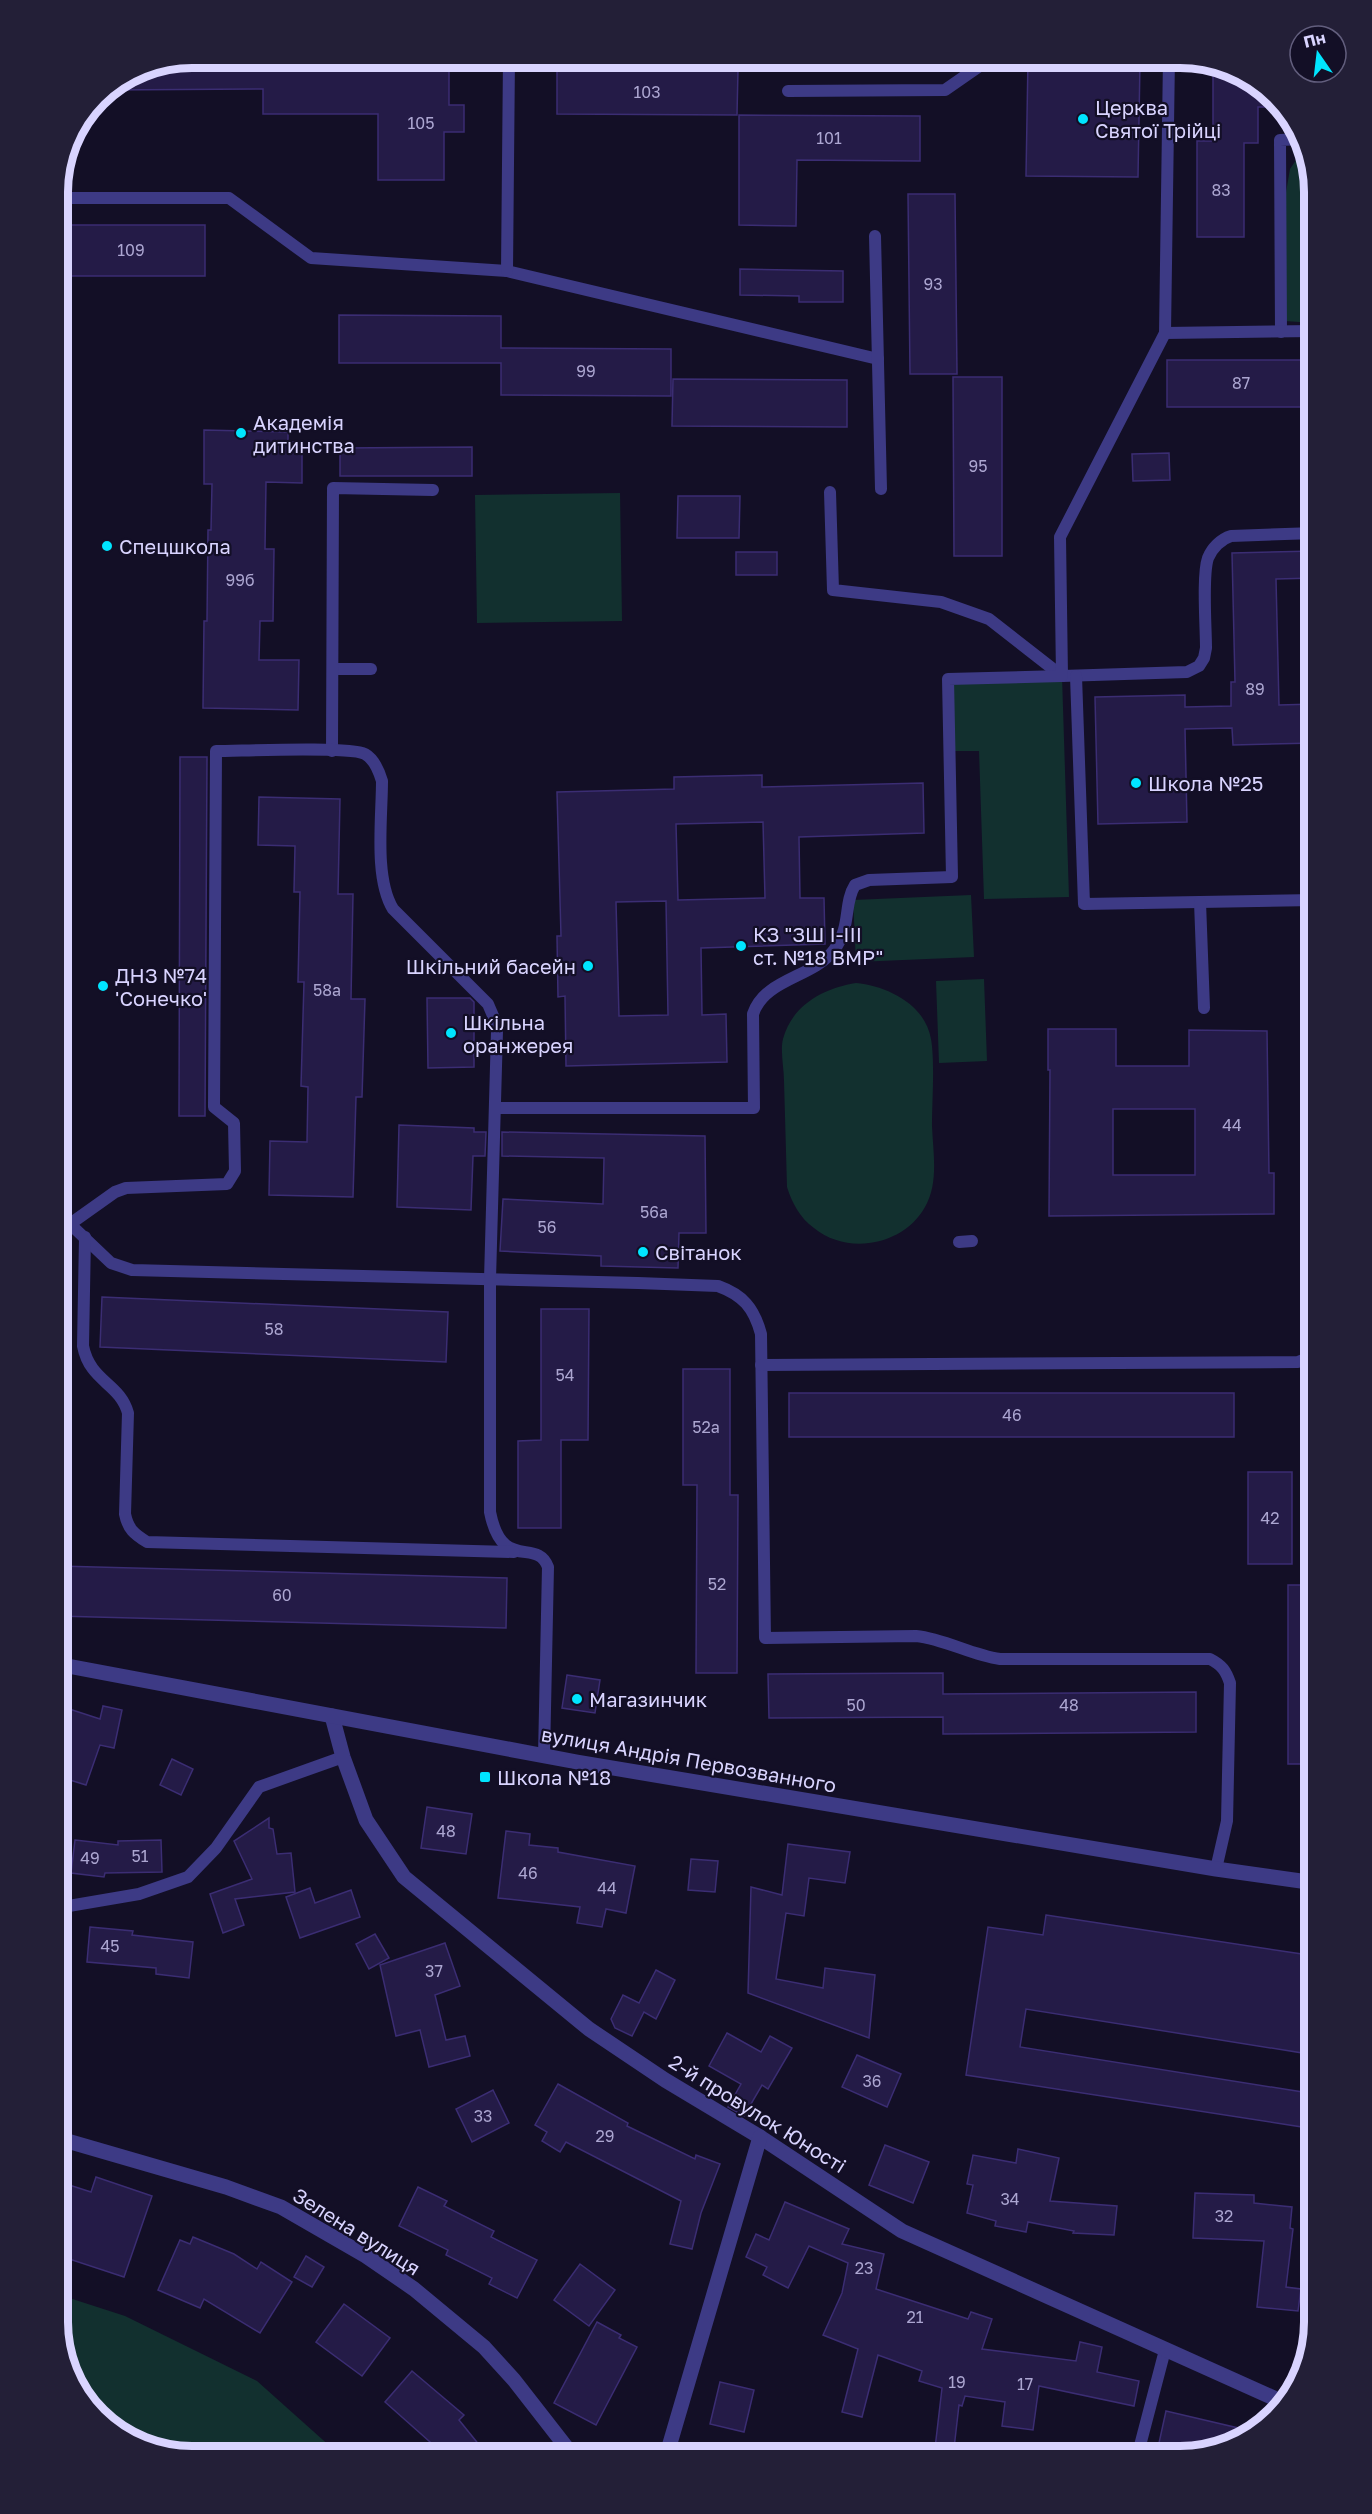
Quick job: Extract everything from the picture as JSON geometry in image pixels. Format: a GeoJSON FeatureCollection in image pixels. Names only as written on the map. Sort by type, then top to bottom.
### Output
{"type":"FeatureCollection","features":[{"type":"Feature","properties":{"kind":"street","name":"вулиця Андрія Первозванного"},"geometry":{"type":"LineString","coordinates":[[68,1666],[544,1755],[1216,1869],[1304,1881]]}},
{"type":"Feature","properties":{"kind":"street","name":"2-й провулок Юності"},"geometry":{"type":"LineString","coordinates":[[332,1716],[343,1756],[366,1820],[404,1877],[589,2030],[665,2080],[759,2137],[902,2231],[1278,2400]]}},
{"type":"Feature","properties":{"kind":"street"},"geometry":{"type":"LineString","coordinates":[[669,2446],[759,2137]]}},
{"type":"Feature","properties":{"kind":"street","name":"Зелена вулиця"},"geometry":{"type":"LineString","coordinates":[[68,2141],[226,2187],[281,2207],[366,2256],[431,2303],[484,2347],[514,2380],[565,2446]]}},
{"type":"Feature","properties":{"kind":"lane"},"geometry":{"type":"LineString","coordinates":[[507,271],[509,68]]}},
{"type":"Feature","properties":{"kind":"lane"},"geometry":{"type":"LineString","coordinates":[[788,91],[945,90],[977,68]]}},
{"type":"Feature","properties":{"kind":"lane"},"geometry":{"type":"LineString","coordinates":[[1062,676],[1060,537],[1165,333],[1169,68]]}},
{"type":"Feature","properties":{"kind":"lane"},"geometry":{"type":"LineString","coordinates":[[1281,332],[1280,140],[1293,139]]}},
{"type":"Feature","properties":{"kind":"lane"},"geometry":{"type":"LineString","coordinates":[[68,198],[229,198],[311,258],[507,271],[878,359]]}},
{"type":"Feature","properties":{"kind":"lane"},"geometry":{"type":"LineString","coordinates":[[875,236],[881,489]]}},
{"type":"Feature","properties":{"kind":"lane"},"geometry":{"type":"LineString","coordinates":[[1165,333],[1304,331]]}},
{"type":"Feature","properties":{"kind":"lane"},"geometry":{"type":"LineString","coordinates":[[332,751],[333,488],[433,490]]}},
{"type":"Feature","properties":{"kind":"lane"},"geometry":{"type":"LineString","coordinates":[[830,492],[833,590],[941,602],[989,619],[1062,676]]}},
{"type":"Feature","properties":{"kind":"lane"},"geometry":{"type":"LineString","coordinates":[[496,1108],[754,1108],[753,1014],[756,1004],[763,995],[816,966],[835,949],[845,933],[850,896],[855,885],[869,880],[952,877],[948,679],[1187,672],[1199,666],[1204,658],[1206,564],[1212,550],[1225,538],[1231,536],[1304,533]]}},
{"type":"Feature","properties":{"kind":"lane"},"geometry":{"type":"LineString","coordinates":[[333,669],[371,669]]}},
{"type":"Feature","properties":{"kind":"lane"},"geometry":{"type":"LineString","coordinates":[[1076,676],[1084,904],[1304,900]]}},
{"type":"Feature","properties":{"kind":"lane"},"geometry":{"type":"LineString","coordinates":[[68,1221],[115,1192],[126,1188],[227,1184],[235,1170],[234,1123],[214,1107],[216,751],[332,751],[357,752],[366,755],[379,770],[382,781],[381,875],[387,899],[393,909],[479,994],[491,1011],[497,1031],[490,1279],[490,1512],[496,1535],[514,1552]]}},
{"type":"Feature","properties":{"kind":"lane"},"geometry":{"type":"LineString","coordinates":[[1200,902],[1204,1008]]}},
{"type":"Feature","properties":{"kind":"lane"},"geometry":{"type":"LineString","coordinates":[[68,1226],[85,1237],[111,1263],[132,1270],[718,1286],[744,1299],[752,1308],[761,1334],[765,1638],[916,1636],[933,1638],[1000,1659],[1210,1659],[1227,1672],[1230,1694],[1227,1821],[1216,1869]]}},
{"type":"Feature","properties":{"kind":"lane"},"geometry":{"type":"LineString","coordinates":[[85,1237],[83,1346],[91,1369],[125,1402],[125,1514],[134,1534],[147,1542],[535,1553],[546,1561],[548,1568],[544,1755]]}},
{"type":"Feature","properties":{"kind":"lane"},"geometry":{"type":"LineString","coordinates":[[958,1242],[972,1241]]}},
{"type":"Feature","properties":{"kind":"lane"},"geometry":{"type":"LineString","coordinates":[[761,1365],[1298,1362],[1304,1360]]}},
{"type":"Feature","properties":{"kind":"lane"},"geometry":{"type":"LineString","coordinates":[[68,1906],[139,1894],[188,1877],[216,1848],[258,1786],[343,1756]]}},
{"type":"Feature","properties":{"kind":"lane"},"geometry":{"type":"LineString","coordinates":[[1140,2446],[1165,2350]]}},
{"type":"Feature","properties":{"kind":"green space"},"geometry":{"type":"Polygon","coordinates":[[[1300,159],[1304,191],[1304,322],[1285,321],[1285,198],[1290,169],[1296,160],[1300,159]]]}},
{"type":"Feature","properties":{"kind":"green space"},"geometry":{"type":"Polygon","coordinates":[[[620,493],[622,621],[477,623],[475,495],[620,493]]]}},
{"type":"Feature","properties":{"kind":"green space"},"geometry":{"type":"Polygon","coordinates":[[[1062,676],[1069,897],[984,899],[979,751],[951,751],[948,679],[1062,676]]]}},
{"type":"Feature","properties":{"kind":"green space"},"geometry":{"type":"Polygon","coordinates":[[[971,895],[974,957],[856,962],[853,900],[971,895]]]}},
{"type":"Feature","properties":{"kind":"green space"},"geometry":{"type":"Polygon","coordinates":[[[984,979],[987,1061],[939,1063],[936,981],[984,979]]]}},
{"type":"Feature","properties":{"kind":"green space"},"geometry":{"type":"Polygon","coordinates":[[[856,983],[892,993],[913,1007],[927,1027],[933,1059],[934,1178],[929,1198],[916,1220],[904,1230],[890,1238],[859,1244],[828,1237],[814,1228],[801,1215],[789,1193],[782,1049],[787,1027],[802,1008],[821,994],[856,983]]]}},
{"type":"Feature","properties":{"kind":"green space"},"geometry":{"type":"Polygon","coordinates":[[[68,2298],[125,2316],[257,2381],[330,2446],[183,2446],[151,2440],[136,2434],[122,2426],[104,2410],[84,2385],[70,2347],[68,2298]]]}},
{"type":"Feature","properties":{"kind":"building"},"geometry":{"type":"Polygon","coordinates":[[[449,68],[449,105],[464,105],[464,132],[444,132],[444,180],[378,180],[378,114],[263,114],[263,89],[120,90],[151,74],[175,69],[449,68]]]}},
{"type":"Feature","properties":{"kind":"building","name":"Церква Святої Трійці"},"geometry":{"type":"Polygon","coordinates":[[[1028,68],[1140,68],[1138,177],[1026,176],[1028,68]]]}},
{"type":"Feature","properties":{"kind":"building"},"geometry":{"type":"Polygon","coordinates":[[[557,69],[738,70],[737,115],[557,114],[557,69]]]}},
{"type":"Feature","properties":{"kind":"building"},"geometry":{"type":"Polygon","coordinates":[[[1213,72],[1250,88],[1271,107],[1258,107],[1258,143],[1244,143],[1244,237],[1197,237],[1197,141],[1213,141],[1213,72]]]}},
{"type":"Feature","properties":{"kind":"building"},"geometry":{"type":"Polygon","coordinates":[[[739,115],[920,116],[920,161],[797,160],[796,226],[739,225],[739,115]]]}},
{"type":"Feature","properties":{"kind":"building"},"geometry":{"type":"Polygon","coordinates":[[[908,194],[955,194],[957,374],[910,374],[908,194]]]}},
{"type":"Feature","properties":{"kind":"building"},"geometry":{"type":"Polygon","coordinates":[[[68,225],[205,225],[205,276],[68,276],[68,225]]]}},
{"type":"Feature","properties":{"kind":"building"},"geometry":{"type":"Polygon","coordinates":[[[740,269],[843,271],[843,302],[799,302],[799,296],[740,295],[740,269]]]}},
{"type":"Feature","properties":{"kind":"building"},"geometry":{"type":"Polygon","coordinates":[[[339,315],[501,316],[501,348],[671,349],[671,396],[501,395],[501,363],[339,363],[339,315]]]}},
{"type":"Feature","properties":{"kind":"building"},"geometry":{"type":"Polygon","coordinates":[[[1167,360],[1304,360],[1304,407],[1167,407],[1167,360]]]}},
{"type":"Feature","properties":{"kind":"building"},"geometry":{"type":"Polygon","coordinates":[[[953,377],[1002,377],[1002,556],[954,556],[953,377]]]}},
{"type":"Feature","properties":{"kind":"building"},"geometry":{"type":"Polygon","coordinates":[[[673,379],[847,380],[847,427],[672,426],[673,379]]]}},
{"type":"Feature","properties":{"kind":"building"},"geometry":{"type":"Polygon","coordinates":[[[204,430],[288,432],[288,442],[302,442],[302,483],[266,482],[265,549],[274,549],[273,621],[260,621],[259,660],[299,660],[298,710],[203,708],[204,621],[207,621],[208,530],[211,530],[212,484],[204,484],[204,430]]]}},
{"type":"Feature","properties":{"kind":"building"},"geometry":{"type":"Polygon","coordinates":[[[472,447],[472,476],[340,476],[340,448],[472,447]]]}},
{"type":"Feature","properties":{"kind":"building"},"geometry":{"type":"Polygon","coordinates":[[[1169,453],[1170,480],[1133,481],[1132,454],[1169,453]]]}},
{"type":"Feature","properties":{"kind":"building"},"geometry":{"type":"Polygon","coordinates":[[[678,496],[740,496],[739,538],[677,538],[678,496]]]}},
{"type":"Feature","properties":{"kind":"building"},"geometry":{"type":"Polygon","coordinates":[[[1304,551],[1304,578],[1276,579],[1279,705],[1304,704],[1304,743],[1233,745],[1232,728],[1185,729],[1187,822],[1098,824],[1095,697],[1185,695],[1185,707],[1231,706],[1231,682],[1235,682],[1232,553],[1304,551]]]}},
{"type":"Feature","properties":{"kind":"building"},"geometry":{"type":"Polygon","coordinates":[[[736,552],[777,552],[777,575],[736,575],[736,552]]]}},
{"type":"Feature","properties":{"kind":"building"},"geometry":{"type":"Polygon","coordinates":[[[180,757],[207,757],[205,1116],[179,1116],[180,757]]]}},
{"type":"Feature","properties":{"kind":"building"},"geometry":{"type":"Polygon","coordinates":[[[762,775],[762,787],[923,783],[924,833],[799,837],[800,898],[824,898],[825,944],[701,948],[702,1015],[726,1014],[727,1062],[566,1066],[565,996],[558,997],[557,936],[561,936],[557,792],[674,789],[674,777],[762,775]],[[763,822],[676,824],[678,900],[765,898],[763,822]],[[666,901],[616,902],[619,1016],[668,1015],[666,901]]]}},
{"type":"Feature","properties":{"kind":"building"},"geometry":{"type":"Polygon","coordinates":[[[259,797],[340,799],[338,894],[353,894],[351,999],[365,999],[362,1097],[356,1097],[353,1197],[269,1195],[270,1141],[307,1142],[308,1087],[301,1086],[304,982],[298,982],[300,892],[294,892],[295,846],[258,845],[259,797]]]}},
{"type":"Feature","properties":{"kind":"building","name":"Шкільна оранжерея"},"geometry":{"type":"Polygon","coordinates":[[[427,998],[470,998],[474,1002],[474,1067],[428,1068],[427,998]]]}},
{"type":"Feature","properties":{"kind":"building"},"geometry":{"type":"Polygon","coordinates":[[[1048,1029],[1116,1029],[1116,1066],[1189,1066],[1189,1030],[1267,1031],[1269,1173],[1274,1173],[1274,1214],[1049,1216],[1050,1070],[1048,1070],[1048,1029]],[[1113,1109],[1113,1175],[1195,1175],[1195,1109],[1113,1109]]]}},
{"type":"Feature","properties":{"kind":"building"},"geometry":{"type":"Polygon","coordinates":[[[399,1125],[474,1128],[474,1132],[486,1132],[485,1156],[473,1156],[471,1210],[397,1207],[399,1125]]]}},
{"type":"Feature","properties":{"kind":"building"},"geometry":{"type":"Polygon","coordinates":[[[502,1132],[705,1136],[706,1233],[679,1233],[678,1268],[601,1266],[601,1256],[500,1251],[503,1199],[603,1204],[604,1158],[502,1156],[502,1132]]]}},
{"type":"Feature","properties":{"kind":"building"},"geometry":{"type":"Polygon","coordinates":[[[102,1297],[448,1312],[446,1362],[100,1347],[102,1297]]]}},
{"type":"Feature","properties":{"kind":"building"},"geometry":{"type":"Polygon","coordinates":[[[541,1309],[589,1309],[588,1440],[561,1440],[561,1528],[518,1528],[518,1441],[541,1440],[541,1309]]]}},
{"type":"Feature","properties":{"kind":"building"},"geometry":{"type":"Polygon","coordinates":[[[683,1369],[730,1369],[730,1495],[738,1495],[737,1673],[696,1673],[697,1485],[683,1485],[683,1369]]]}},
{"type":"Feature","properties":{"kind":"building"},"geometry":{"type":"Polygon","coordinates":[[[789,1393],[1234,1393],[1234,1437],[789,1437],[789,1393]]]}},
{"type":"Feature","properties":{"kind":"building"},"geometry":{"type":"Polygon","coordinates":[[[1248,1472],[1292,1472],[1292,1564],[1248,1564],[1248,1472]]]}},
{"type":"Feature","properties":{"kind":"building"},"geometry":{"type":"Polygon","coordinates":[[[68,1566],[507,1578],[506,1628],[68,1616],[68,1566]]]}},
{"type":"Feature","properties":{"kind":"building"},"geometry":{"type":"Polygon","coordinates":[[[1288,1585],[1304,1585],[1304,1764],[1288,1764],[1288,1585]]]}},
{"type":"Feature","properties":{"kind":"building"},"geometry":{"type":"Polygon","coordinates":[[[943,1673],[943,1694],[1196,1692],[1196,1732],[943,1734],[943,1717],[769,1718],[768,1674],[943,1673]]]}},
{"type":"Feature","properties":{"kind":"building"},"geometry":{"type":"Polygon","coordinates":[[[567,1675],[600,1680],[595,1713],[562,1708],[567,1675]]]}},
{"type":"Feature","properties":{"kind":"building"},"geometry":{"type":"Polygon","coordinates":[[[103,1706],[122,1710],[114,1748],[100,1745],[86,1785],[68,1779],[68,1709],[100,1719],[103,1706]]]}},
{"type":"Feature","properties":{"kind":"building"},"geometry":{"type":"Polygon","coordinates":[[[172,1759],[193,1769],[181,1795],[160,1785],[172,1759]]]}},
{"type":"Feature","properties":{"kind":"building"},"geometry":{"type":"Polygon","coordinates":[[[427,1807],[472,1814],[466,1854],[421,1848],[427,1807]]]}},
{"type":"Feature","properties":{"kind":"building"},"geometry":{"type":"Polygon","coordinates":[[[269,1818],[269,1828],[273,1829],[277,1854],[291,1853],[295,1892],[235,1899],[244,1925],[223,1933],[210,1894],[252,1879],[234,1841],[269,1818]]]}},
{"type":"Feature","properties":{"kind":"building"},"geometry":{"type":"Polygon","coordinates":[[[506,1831],[530,1834],[529,1845],[558,1848],[558,1852],[635,1866],[626,1913],[606,1909],[602,1927],[577,1923],[580,1907],[498,1898],[506,1831]]]}},
{"type":"Feature","properties":{"kind":"building"},"geometry":{"type":"Polygon","coordinates":[[[75,1840],[118,1845],[118,1841],[161,1840],[162,1872],[105,1873],[104,1877],[71,1873],[75,1840]]]}},
{"type":"Feature","properties":{"kind":"building"},"geometry":{"type":"Polygon","coordinates":[[[788,1844],[850,1852],[845,1883],[809,1878],[804,1916],[786,1913],[776,1979],[823,1988],[825,1968],[875,1975],[869,2038],[748,1993],[751,1887],[782,1895],[788,1844]]]}},
{"type":"Feature","properties":{"kind":"building"},"geometry":{"type":"Polygon","coordinates":[[[691,1859],[718,1861],[715,1892],[688,1890],[691,1859]]]}},
{"type":"Feature","properties":{"kind":"building"},"geometry":{"type":"Polygon","coordinates":[[[310,1888],[315,1903],[351,1890],[360,1917],[300,1938],[286,1897],[310,1888]]]}},
{"type":"Feature","properties":{"kind":"building"},"geometry":{"type":"Polygon","coordinates":[[[1046,1915],[1304,1954],[1304,2053],[1026,2009],[1020,2047],[1304,2092],[1304,2127],[966,2075],[988,1927],[1043,1935],[1046,1915]]]}},
{"type":"Feature","properties":{"kind":"building"},"geometry":{"type":"Polygon","coordinates":[[[90,1927],[133,1931],[132,1935],[193,1942],[189,1978],[156,1974],[156,1968],[87,1962],[90,1927]]]}},
{"type":"Feature","properties":{"kind":"building"},"geometry":{"type":"Polygon","coordinates":[[[375,1934],[389,1958],[369,1969],[356,1944],[375,1934]]]}},
{"type":"Feature","properties":{"kind":"building"},"geometry":{"type":"Polygon","coordinates":[[[445,1943],[460,1986],[435,1995],[446,2040],[465,2036],[470,2056],[429,2067],[420,2030],[396,2036],[380,1965],[445,1943]]]}},
{"type":"Feature","properties":{"kind":"building"},"geometry":{"type":"Polygon","coordinates":[[[656,1970],[675,1980],[656,2019],[644,2012],[632,2036],[615,2028],[611,2019],[623,1995],[639,2003],[656,1970]]]}},
{"type":"Feature","properties":{"kind":"building"},"geometry":{"type":"Polygon","coordinates":[[[727,2033],[761,2052],[770,2036],[792,2048],[768,2089],[762,2085],[744,2116],[728,2107],[741,2084],[709,2066],[727,2033]]]}},
{"type":"Feature","properties":{"kind":"building"},"geometry":{"type":"Polygon","coordinates":[[[857,2055],[901,2074],[887,2107],[842,2087],[857,2055]]]}},
{"type":"Feature","properties":{"kind":"building"},"geometry":{"type":"Polygon","coordinates":[[[558,2084],[628,2123],[627,2126],[695,2159],[696,2155],[720,2164],[701,2213],[692,2249],[670,2244],[681,2201],[566,2142],[560,2152],[542,2141],[547,2132],[535,2125],[558,2084]]]}},
{"type":"Feature","properties":{"kind":"building"},"geometry":{"type":"Polygon","coordinates":[[[493,2090],[509,2123],[472,2142],[456,2109],[493,2090]]]}},
{"type":"Feature","properties":{"kind":"building"},"geometry":{"type":"Polygon","coordinates":[[[885,2145],[929,2162],[913,2203],[869,2185],[885,2145]]]}},
{"type":"Feature","properties":{"kind":"building"},"geometry":{"type":"Polygon","coordinates":[[[1018,2149],[1059,2158],[1050,2201],[1117,2206],[1114,2235],[1073,2233],[1074,2231],[1028,2222],[1026,2232],[995,2226],[996,2221],[967,2213],[973,2185],[967,2184],[973,2155],[1016,2163],[1018,2149]]]}},
{"type":"Feature","properties":{"kind":"building"},"geometry":{"type":"Polygon","coordinates":[[[96,2177],[152,2196],[124,2277],[68,2259],[68,2185],[91,2192],[96,2177]]]}},
{"type":"Feature","properties":{"kind":"building"},"geometry":{"type":"Polygon","coordinates":[[[418,2187],[447,2201],[444,2206],[494,2231],[491,2237],[537,2260],[517,2298],[489,2284],[492,2278],[446,2255],[448,2250],[399,2226],[418,2187]]]}},
{"type":"Feature","properties":{"kind":"building"},"geometry":{"type":"Polygon","coordinates":[[[1195,2193],[1254,2195],[1254,2203],[1292,2207],[1290,2228],[1293,2229],[1286,2287],[1301,2289],[1298,2311],[1257,2307],[1264,2241],[1193,2238],[1195,2193]]]}},
{"type":"Feature","properties":{"kind":"building"},"geometry":{"type":"Polygon","coordinates":[[[785,2202],[849,2229],[842,2244],[884,2254],[876,2289],[968,2319],[971,2312],[992,2319],[982,2349],[1076,2361],[1080,2342],[1102,2347],[1097,2372],[1139,2381],[1134,2406],[1039,2386],[1033,2430],[1002,2426],[1005,2402],[965,2396],[962,2406],[959,2405],[954,2446],[935,2446],[942,2388],[919,2381],[922,2371],[878,2355],[862,2417],[842,2412],[858,2349],[823,2335],[842,2293],[848,2263],[809,2246],[788,2288],[763,2275],[767,2267],[746,2257],[756,2234],[769,2240],[785,2202]]]}},
{"type":"Feature","properties":{"kind":"building"},"geometry":{"type":"Polygon","coordinates":[[[193,2237],[234,2254],[257,2269],[261,2262],[292,2282],[260,2333],[204,2299],[200,2308],[158,2290],[180,2240],[190,2244],[193,2237]]]}},
{"type":"Feature","properties":{"kind":"building"},"geometry":{"type":"Polygon","coordinates":[[[306,2256],[324,2267],[312,2287],[294,2277],[306,2256]]]}},
{"type":"Feature","properties":{"kind":"building"},"geometry":{"type":"Polygon","coordinates":[[[580,2264],[615,2290],[589,2326],[554,2300],[580,2264]]]}},
{"type":"Feature","properties":{"kind":"building"},"geometry":{"type":"Polygon","coordinates":[[[344,2304],[390,2338],[362,2376],[316,2342],[344,2304]]]}},
{"type":"Feature","properties":{"kind":"building"},"geometry":{"type":"Polygon","coordinates":[[[597,2322],[621,2335],[619,2338],[637,2347],[596,2425],[554,2403],[597,2322]]]}},
{"type":"Feature","properties":{"kind":"building"},"geometry":{"type":"Polygon","coordinates":[[[412,2371],[464,2415],[459,2420],[480,2446],[435,2446],[385,2402],[412,2371]]]}},
{"type":"Feature","properties":{"kind":"building"},"geometry":{"type":"Polygon","coordinates":[[[720,2382],[754,2390],[744,2432],[710,2424],[720,2382]]]}},
{"type":"Feature","properties":{"kind":"building"},"geometry":{"type":"Polygon","coordinates":[[[1166,2411],[1244,2429],[1221,2440],[1205,2444],[1174,2446],[1159,2443],[1166,2411]]]}},
{"type":"Feature","properties":{"kind":"place","name":"Церква Святої Трійці"},"geometry":{"type":"Point","coordinates":[1083,119]}},
{"type":"Feature","properties":{"kind":"place","name":"Академія дитинства"},"geometry":{"type":"Point","coordinates":[241,433]}},
{"type":"Feature","properties":{"kind":"place","name":"Спецшкола"},"geometry":{"type":"Point","coordinates":[107,546]}},
{"type":"Feature","properties":{"kind":"place","name":"Школа №25"},"geometry":{"type":"Point","coordinates":[1136,783]}},
{"type":"Feature","properties":{"kind":"place","name":"КЗ \"ЗШ І-ІІІ ст. №18 ВМР\""},"geometry":{"type":"Point","coordinates":[741,946]}},
{"type":"Feature","properties":{"kind":"place","name":"Шкільний басейн"},"geometry":{"type":"Point","coordinates":[588,966]}},
{"type":"Feature","properties":{"kind":"place","name":"ДНЗ №74 'Сонечко'"},"geometry":{"type":"Point","coordinates":[103,986]}},
{"type":"Feature","properties":{"kind":"place","name":"Шкільна оранжерея"},"geometry":{"type":"Point","coordinates":[451,1033]}},
{"type":"Feature","properties":{"kind":"place","name":"Світанок"},"geometry":{"type":"Point","coordinates":[643,1252]}},
{"type":"Feature","properties":{"kind":"place","name":"Магазинчик"},"geometry":{"type":"Point","coordinates":[577,1699]}},
{"type":"Feature","properties":{"kind":"place","name":"Школа №18"},"geometry":{"type":"Point","coordinates":[485,1777]}}]}
